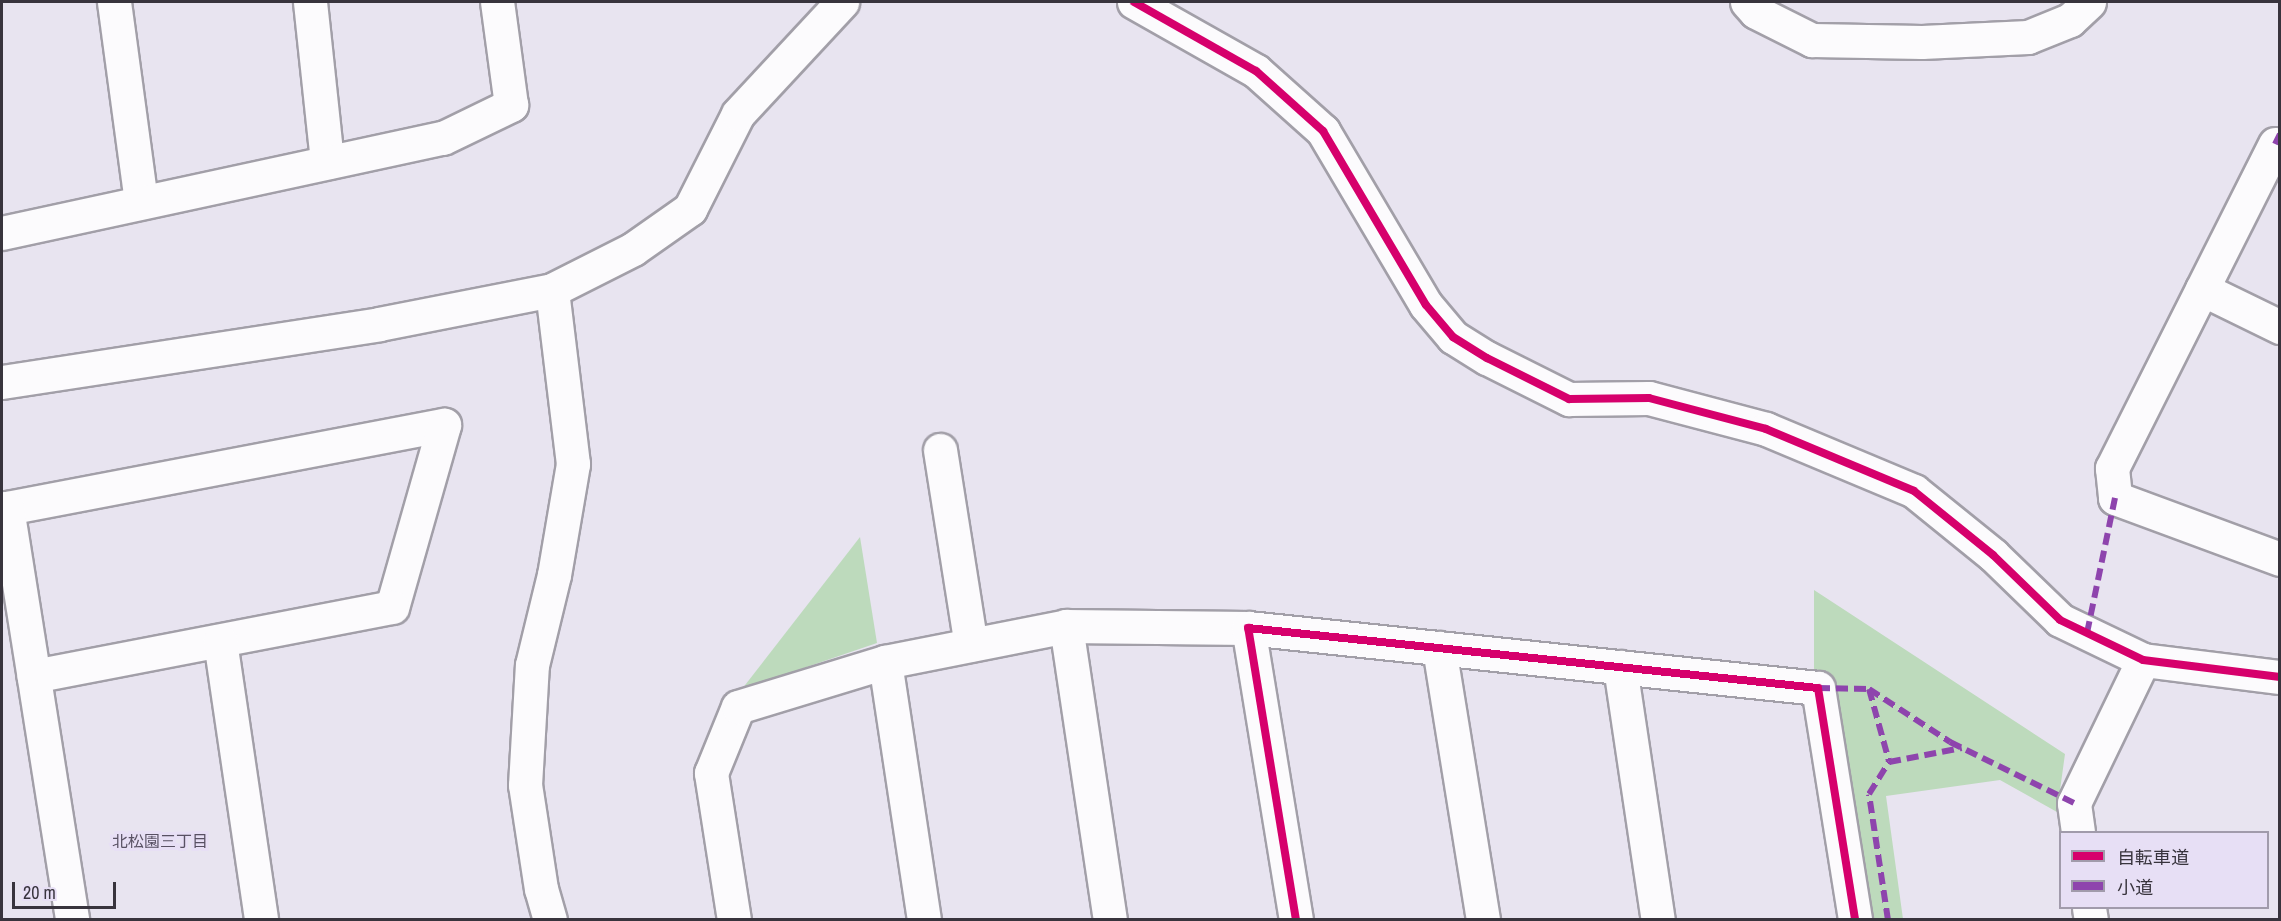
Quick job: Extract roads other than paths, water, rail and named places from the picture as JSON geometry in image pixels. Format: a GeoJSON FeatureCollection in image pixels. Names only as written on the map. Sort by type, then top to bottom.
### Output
{"type":"FeatureCollection","features":[{"type":"Feature","properties":{"kind":"street"},"geometry":{"type":"LineString","coordinates":[[114,2],[141,202]]}},
{"type":"Feature","properties":{"kind":"street"},"geometry":{"type":"LineString","coordinates":[[309,2],[327,162]]}},
{"type":"Feature","properties":{"kind":"street"},"geometry":{"type":"LineString","coordinates":[[2,233],[443,138],[511,105],[497,2]]}},
{"type":"Feature","properties":{"kind":"street"},"geometry":{"type":"LineString","coordinates":[[2,382],[379,324],[552,290],[633,249],[690,209],[738,114],[842,2]]}},
{"type":"Feature","properties":{"kind":"street"},"geometry":{"type":"LineString","coordinates":[[1134,2],[1256,71],[1323,131],[1381,225],[1406,276],[1453,337],[1486,358],[1569,399],[1649,398],[1766,429],[1914,491],[1993,555],[2060,620],[2143,660],[2280,676]]}},
{"type":"Feature","properties":{"kind":"street"},"geometry":{"type":"LineString","coordinates":[[1747,2],[1756,12],[1812,40],[1922,42],[2028,37],[2070,20],[2089,2]]}},
{"type":"Feature","properties":{"kind":"street"},"geometry":{"type":"LineString","coordinates":[[2275,144],[2112,468],[2115,498],[2280,559]]}},
{"type":"Feature","properties":{"kind":"street"},"geometry":{"type":"LineString","coordinates":[[2202,289],[2280,327]]}},
{"type":"Feature","properties":{"kind":"street"},"geometry":{"type":"LineString","coordinates":[[550,920],[541,889],[525,785],[532,665],[554,574],[573,464],[552,290]]}},
{"type":"Feature","properties":{"kind":"street"},"geometry":{"type":"LineString","coordinates":[[34,676],[392,607],[444,425],[4,508],[34,676],[72,920]]}},
{"type":"Feature","properties":{"kind":"street"},"geometry":{"type":"LineString","coordinates":[[940,450],[971,645]]}},
{"type":"Feature","properties":{"kind":"street"},"geometry":{"type":"LineString","coordinates":[[1066,626],[1110,920]]}},
{"type":"Feature","properties":{"kind":"street"},"geometry":{"type":"LineString","coordinates":[[734,920],[711,773],[738,707],[885,662],[1066,626],[1248,628],[1818,688],[1855,920]]}},
{"type":"Feature","properties":{"kind":"street"},"geometry":{"type":"LineString","coordinates":[[1248,628],[1296,920]]}},
{"type":"Feature","properties":{"kind":"street"},"geometry":{"type":"LineString","coordinates":[[220,641],[261,920]]}},
{"type":"Feature","properties":{"kind":"street"},"geometry":{"type":"LineString","coordinates":[[1439,648],[1483,920]]}},
{"type":"Feature","properties":{"kind":"street"},"geometry":{"type":"LineString","coordinates":[[2078,831],[2074,803],[2143,660]]}},
{"type":"Feature","properties":{"kind":"street"},"geometry":{"type":"LineString","coordinates":[[885,662],[924,920]]}},
{"type":"Feature","properties":{"kind":"street"},"geometry":{"type":"LineString","coordinates":[[1620,667],[1658,920]]}},
{"type":"Feature","properties":{"kind":"district","name":"北松園三丁目"},"geometry":{"type":"Point","coordinates":[160,841]}}]}
